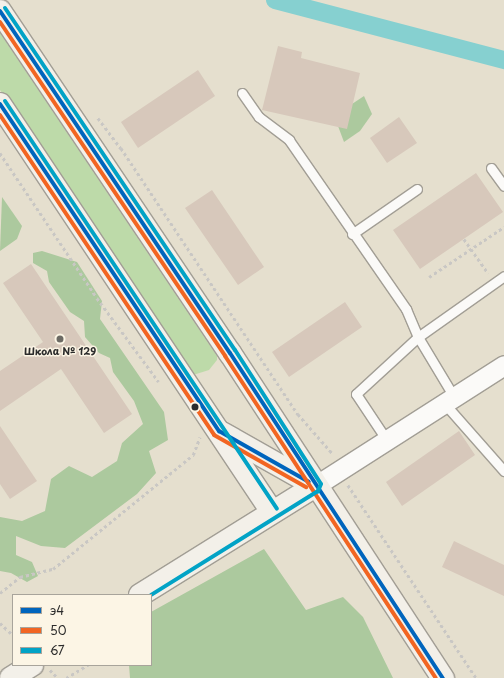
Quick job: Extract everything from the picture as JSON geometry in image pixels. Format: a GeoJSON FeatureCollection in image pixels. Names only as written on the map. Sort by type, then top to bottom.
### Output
{"type":"FeatureCollection","features":[{"type":"Feature","properties":{"kind":"main road"},"geometry":{"type":"LineString","coordinates":[[0,11],[443,678]]}},
{"type":"Feature","properties":{"kind":"main road"},"geometry":{"type":"LineString","coordinates":[[0,104],[272,512]]}},
{"type":"Feature","properties":{"kind":"main road"},"geometry":{"type":"LineString","coordinates":[[240,443],[253,443],[263,437],[267,426],[262,404]]}},
{"type":"Feature","properties":{"kind":"main road"},"geometry":{"type":"LineString","coordinates":[[219,431],[315,486]]}},
{"type":"Feature","properties":{"kind":"main road"},"geometry":{"type":"LineString","coordinates":[[142,594],[315,486]]}},
{"type":"Feature","properties":{"kind":"main road"},"geometry":{"type":"LineString","coordinates":[[11,678],[30,666]]}},
{"type":"Feature","properties":{"kind":"street"},"geometry":{"type":"LineString","coordinates":[[315,486],[386,439],[504,365]]}},
{"type":"Feature","properties":{"kind":"lane"},"geometry":{"type":"LineString","coordinates":[[242,93],[259,116],[289,140],[352,234],[406,309],[449,400],[504,471]]}},
{"type":"Feature","properties":{"kind":"lane"},"geometry":{"type":"LineString","coordinates":[[491,168],[504,186]]}},
{"type":"Feature","properties":{"kind":"lane"},"geometry":{"type":"LineString","coordinates":[[352,234],[417,189]]}},
{"type":"Feature","properties":{"kind":"lane"},"geometry":{"type":"LineString","coordinates":[[386,439],[356,394],[418,337],[504,276]]}},
{"type":"Feature","properties":{"kind":"path"},"geometry":{"type":"LineString","coordinates":[[97,117],[121,148],[298,414],[345,467],[348,485],[476,678]]}},
{"type":"Feature","properties":{"kind":"path"},"geometry":{"type":"LineString","coordinates":[[0,153],[97,298],[161,384]]}},
{"type":"Feature","properties":{"kind":"path"},"geometry":{"type":"LineString","coordinates":[[429,277],[504,227]]}},
{"type":"Feature","properties":{"kind":"path"},"geometry":{"type":"LineString","coordinates":[[464,239],[495,282]]}},
{"type":"Feature","properties":{"kind":"path"},"geometry":{"type":"LineString","coordinates":[[0,593],[20,577],[52,569],[193,455],[200,436],[196,431]]}},
{"type":"Feature","properties":{"kind":"path"},"geometry":{"type":"LineString","coordinates":[[0,623],[12,634]]}},
{"type":"Feature","properties":{"kind":"path"},"geometry":{"type":"LineString","coordinates":[[66,678],[86,666]]}},
{"type":"Feature","properties":{"kind":"green space"},"geometry":{"type":"Polygon","coordinates":[[[0,33],[217,356],[217,360],[209,370],[193,375],[0,90],[0,33]]]}},
{"type":"Feature","properties":{"kind":"green space"},"geometry":{"type":"Polygon","coordinates":[[[364,96],[372,114],[360,131],[344,142],[338,126],[340,112],[364,96]]]}},
{"type":"Feature","properties":{"kind":"green space"},"geometry":{"type":"Polygon","coordinates":[[[2,197],[22,226],[17,239],[0,251],[2,197]]]}},
{"type":"Feature","properties":{"kind":"green space"},"geometry":{"type":"Polygon","coordinates":[[[42,251],[77,262],[102,301],[100,319],[164,412],[168,440],[149,451],[156,473],[137,494],[65,548],[41,546],[16,536],[16,555],[32,562],[38,576],[27,582],[11,573],[0,571],[0,517],[22,521],[45,511],[51,479],[69,466],[92,477],[117,461],[122,443],[143,424],[134,401],[113,372],[110,358],[99,353],[85,337],[84,321],[70,312],[49,282],[47,271],[33,263],[33,253],[42,251]]]}},
{"type":"Feature","properties":{"kind":"green space"},"geometry":{"type":"Polygon","coordinates":[[[264,549],[306,610],[343,597],[363,617],[393,678],[130,678],[129,666],[152,666],[152,611],[264,549]]]}},
{"type":"Feature","properties":{"kind":"building"},"geometry":{"type":"Polygon","coordinates":[[[278,46],[302,52],[301,58],[360,73],[347,129],[262,110],[278,46]]]}},
{"type":"Feature","properties":{"kind":"building"},"geometry":{"type":"Polygon","coordinates":[[[198,70],[215,96],[138,148],[121,122],[198,70]]]}},
{"type":"Feature","properties":{"kind":"building"},"geometry":{"type":"Polygon","coordinates":[[[399,117],[417,143],[387,163],[370,138],[399,117]]]}},
{"type":"Feature","properties":{"kind":"building"},"geometry":{"type":"Polygon","coordinates":[[[476,173],[503,212],[420,269],[393,230],[476,173]]]}},
{"type":"Feature","properties":{"kind":"building"},"geometry":{"type":"Polygon","coordinates":[[[212,190],[264,267],[238,285],[185,208],[212,190]]]}},
{"type":"Feature","properties":{"kind":"building"},"geometry":{"type":"Polygon","coordinates":[[[31,264],[132,414],[104,433],[61,369],[0,411],[0,371],[43,342],[3,283],[31,264]]]}},
{"type":"Feature","properties":{"kind":"building"},"geometry":{"type":"Polygon","coordinates":[[[345,302],[362,327],[289,377],[272,352],[345,302]]]}},
{"type":"Feature","properties":{"kind":"building"},"geometry":{"type":"Polygon","coordinates":[[[0,426],[37,481],[10,499],[0,484],[0,426]]]}},
{"type":"Feature","properties":{"kind":"building"},"geometry":{"type":"Polygon","coordinates":[[[459,431],[475,455],[402,506],[386,482],[459,431]]]}},
{"type":"Feature","properties":{"kind":"building"},"geometry":{"type":"Polygon","coordinates":[[[454,541],[504,565],[504,596],[442,567],[454,541]]]}},
{"type":"Feature","properties":{"kind":"waterway"},"geometry":{"type":"LineString","coordinates":[[275,0],[504,60]]}},
{"type":"Feature","properties":{"kind":"transit line","name":"67"},"geometry":{"type":"LineString","coordinates":[[5,8],[235,350],[321,484],[318,491],[152,594]]}},
{"type":"Feature","properties":{"kind":"transit line","name":"э4"},"geometry":{"type":"LineString","coordinates":[[0,11],[230,353],[443,678]]}},
{"type":"Feature","properties":{"kind":"transit line","name":"50"},"geometry":{"type":"LineString","coordinates":[[0,22],[225,356],[436,678]]}},
{"type":"Feature","properties":{"kind":"transit line","name":"67"},"geometry":{"type":"LineString","coordinates":[[5,101],[277,509]]}},
{"type":"Feature","properties":{"kind":"transit line","name":"э4"},"geometry":{"type":"LineString","coordinates":[[0,104],[219,431],[309,482]]}},
{"type":"Feature","properties":{"kind":"transit line","name":"50"},"geometry":{"type":"LineString","coordinates":[[0,115],[214,435],[306,487]]}},
{"type":"Feature","properties":{"kind":"place","name":"Школа № 129"},"geometry":{"type":"Point","coordinates":[60,339]}}]}
